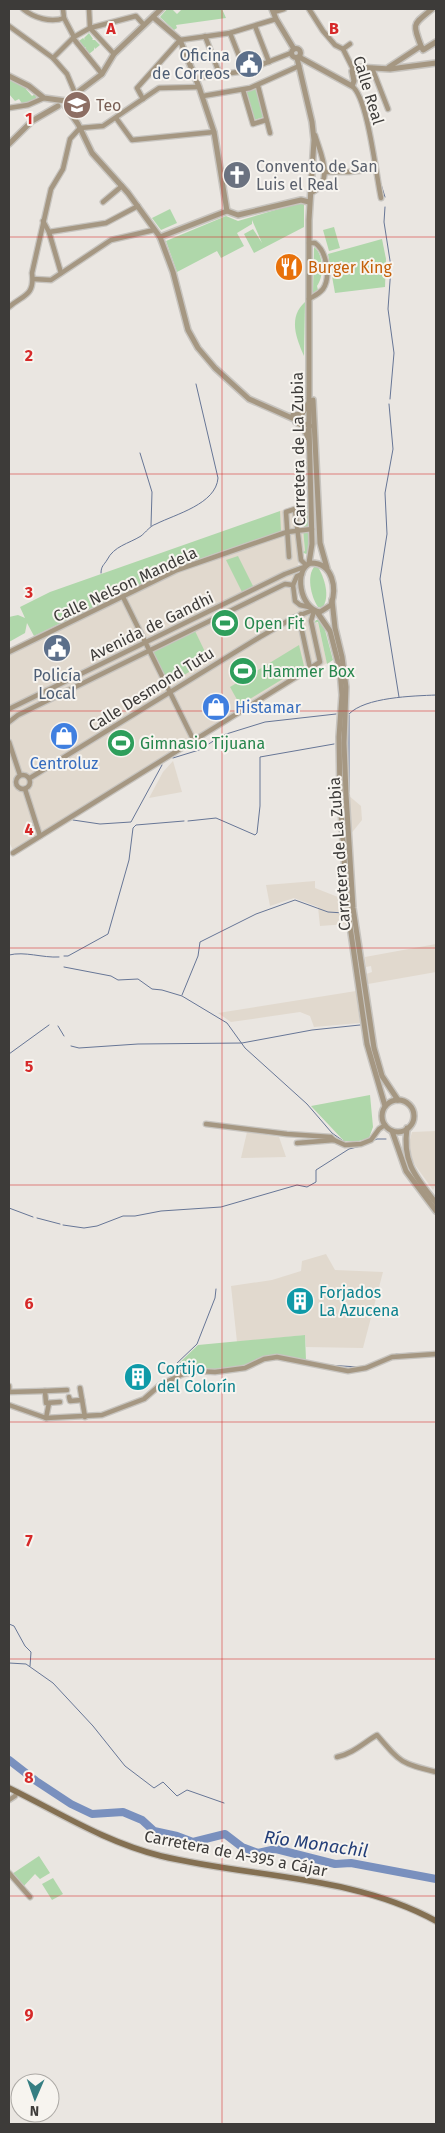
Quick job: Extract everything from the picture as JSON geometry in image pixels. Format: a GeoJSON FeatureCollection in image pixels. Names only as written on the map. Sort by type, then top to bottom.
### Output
{"type":"FeatureCollection","features":[{"type":"Feature","properties":{"kind":"main road","name":"Carretera de A-395 a Cájar"},"geometry":{"type":"LineString","coordinates":[[9,1788],[92,1832],[139,1850],[197,1863],[311,1881],[364,1892],[406,1907],[436,1921]]}},
{"type":"Feature","properties":{"kind":"street"},"geometry":{"type":"LineString","coordinates":[[23,9],[48,20],[57,21],[64,18]]}},
{"type":"Feature","properties":{"kind":"street"},"geometry":{"type":"LineString","coordinates":[[63,9],[64,18],[73,38],[102,74]]}},
{"type":"Feature","properties":{"kind":"street"},"geometry":{"type":"LineString","coordinates":[[90,9],[90,28],[114,54]]}},
{"type":"Feature","properties":{"kind":"street"},"geometry":{"type":"LineString","coordinates":[[66,104],[75,93],[102,74],[114,54],[161,9]]}},
{"type":"Feature","properties":{"kind":"street"},"geometry":{"type":"LineString","coordinates":[[284,9],[273,11],[293,50],[294,58],[298,58],[352,86]]}},
{"type":"Feature","properties":{"kind":"street","name":"Calle Real"},"geometry":{"type":"LineString","coordinates":[[309,9],[329,38],[335,45],[343,49],[352,70],[354,81],[352,86],[356,90],[366,116],[381,198]]}},
{"type":"Feature","properties":{"kind":"street"},"geometry":{"type":"LineString","coordinates":[[431,9],[416,22],[414,29],[423,50],[436,42]]}},
{"type":"Feature","properties":{"kind":"street"},"geometry":{"type":"LineString","coordinates":[[53,58],[73,38],[90,28],[136,16],[144,25]]}},
{"type":"Feature","properties":{"kind":"street"},"geometry":{"type":"LineString","coordinates":[[153,17],[180,40],[203,96],[214,132],[227,211]]}},
{"type":"Feature","properties":{"kind":"street"},"geometry":{"type":"LineString","coordinates":[[143,99],[137,88],[180,40],[230,33],[276,20]]}},
{"type":"Feature","properties":{"kind":"street"},"geometry":{"type":"LineString","coordinates":[[9,26],[31,44],[53,58],[67,74],[75,93]]}},
{"type":"Feature","properties":{"kind":"street"},"geometry":{"type":"LineString","coordinates":[[254,26],[269,62]]}},
{"type":"Feature","properties":{"kind":"street"},"geometry":{"type":"LineString","coordinates":[[230,33],[245,71]]}},
{"type":"Feature","properties":{"kind":"street"},"geometry":{"type":"LineString","coordinates":[[205,36],[220,75]]}},
{"type":"Feature","properties":{"kind":"street","name":"Calle Real"},"geometry":{"type":"LineString","coordinates":[[343,49],[350,44]]}},
{"type":"Feature","properties":{"kind":"street"},"geometry":{"type":"LineString","coordinates":[[389,67],[421,46]]}},
{"type":"Feature","properties":{"kind":"street"},"geometry":{"type":"LineString","coordinates":[[196,78],[245,71],[293,50]]}},
{"type":"Feature","properties":{"kind":"street"},"geometry":{"type":"LineString","coordinates":[[298,58],[314,140],[309,202],[310,362]]}},
{"type":"Feature","properties":{"kind":"street"},"geometry":{"type":"LineString","coordinates":[[352,70],[356,67],[389,67],[390,69],[436,63]]}},
{"type":"Feature","properties":{"kind":"street"},"geometry":{"type":"LineString","coordinates":[[203,96],[258,86],[299,66]]}},
{"type":"Feature","properties":{"kind":"street"},"geometry":{"type":"LineString","coordinates":[[372,68],[388,109]]}},
{"type":"Feature","properties":{"kind":"street"},"geometry":{"type":"LineString","coordinates":[[10,77],[29,86],[44,98],[59,104]]}},
{"type":"Feature","properties":{"kind":"street"},"geometry":{"type":"LineString","coordinates":[[258,86],[270,133]]}},
{"type":"Feature","properties":{"kind":"street"},"geometry":{"type":"LineString","coordinates":[[9,307],[30,292],[33,279],[32,273],[50,189],[63,169],[70,139],[80,128],[103,126],[159,88],[199,87]]}},
{"type":"Feature","properties":{"kind":"street"},"geometry":{"type":"LineString","coordinates":[[243,90],[253,124],[266,120]]}},
{"type":"Feature","properties":{"kind":"street"},"geometry":{"type":"LineString","coordinates":[[9,107],[28,105],[44,98]]}},
{"type":"Feature","properties":{"kind":"street"},"geometry":{"type":"LineString","coordinates":[[9,144],[32,121],[59,104],[62,100],[80,128],[92,153],[122,186],[160,237],[173,272],[188,330],[198,348],[215,368],[249,399],[309,425]]}},
{"type":"Feature","properties":{"kind":"street"},"geometry":{"type":"LineString","coordinates":[[116,118],[132,140],[214,132]]}},
{"type":"Feature","properties":{"kind":"street"},"geometry":{"type":"LineString","coordinates":[[310,193],[318,190],[323,183],[326,172],[312,126]]}},
{"type":"Feature","properties":{"kind":"street"},"geometry":{"type":"LineString","coordinates":[[326,172],[375,169]]}},
{"type":"Feature","properties":{"kind":"street"},"geometry":{"type":"LineString","coordinates":[[103,202],[122,186]]}},
{"type":"Feature","properties":{"kind":"street"},"geometry":{"type":"LineString","coordinates":[[160,237],[227,211],[238,215],[301,200],[309,202]]}},
{"type":"Feature","properties":{"kind":"street"},"geometry":{"type":"LineString","coordinates":[[49,232],[106,223],[138,206]]}},
{"type":"Feature","properties":{"kind":"street"},"geometry":{"type":"LineString","coordinates":[[43,221],[49,232],[61,273]]}},
{"type":"Feature","properties":{"kind":"street"},"geometry":{"type":"LineString","coordinates":[[33,279],[52,280],[111,240],[154,230]]}},
{"type":"Feature","properties":{"kind":"street"},"geometry":{"type":"LineString","coordinates":[[309,243],[315,244],[320,248],[328,274],[322,290],[310,298]]}},
{"type":"Feature","properties":{"kind":"street","name":"Carretera de La Zubia"},"geometry":{"type":"LineString","coordinates":[[306,565],[312,551],[312,427],[309,425],[310,362]]}},
{"type":"Feature","properties":{"kind":"street","name":"Carretera de La Zubia"},"geometry":{"type":"LineString","coordinates":[[310,362],[312,453],[320,543],[327,568]]}},
{"type":"Feature","properties":{"kind":"street"},"geometry":{"type":"LineString","coordinates":[[285,415],[302,414],[309,399]]}},
{"type":"Feature","properties":{"kind":"street"},"geometry":{"type":"LineString","coordinates":[[285,415],[303,426],[308,436],[312,453]]}},
{"type":"Feature","properties":{"kind":"street"},"geometry":{"type":"LineString","coordinates":[[289,557],[286,512],[296,509],[301,560],[306,565]]}},
{"type":"Feature","properties":{"kind":"street","name":"Calle Nelson Mandela"},"geometry":{"type":"LineString","coordinates":[[9,652],[177,570],[286,532],[312,529]]}},
{"type":"Feature","properties":{"kind":"street"},"geometry":{"type":"LineString","coordinates":[[302,574],[298,576],[294,585],[295,601],[313,610],[326,610],[332,600],[334,586],[327,568],[319,563],[306,565]]}},
{"type":"Feature","properties":{"kind":"street"},"geometry":{"type":"LineString","coordinates":[[13,853],[320,662],[311,622],[313,610],[303,595],[302,574],[306,565]]}},
{"type":"Feature","properties":{"kind":"street","name":"Avenida de Gandhi"},"geometry":{"type":"LineString","coordinates":[[9,709],[306,565]]}},
{"type":"Feature","properties":{"kind":"street","name":"Avenida de Gandhi"},"geometry":{"type":"LineString","coordinates":[[9,722],[18,715],[285,584],[294,585]]}},
{"type":"Feature","properties":{"kind":"street"},"geometry":{"type":"LineString","coordinates":[[122,597],[194,741]]}},
{"type":"Feature","properties":{"kind":"street","name":"Carretera de La Zubia"},"geometry":{"type":"LineString","coordinates":[[332,600],[346,687],[344,743],[353,908],[374,1048],[382,1076],[398,1100]]}},
{"type":"Feature","properties":{"kind":"street","name":"Carretera de La Zubia"},"geometry":{"type":"LineString","coordinates":[[313,610],[330,631],[338,662],[342,689],[339,737],[340,793],[347,898],[367,1044],[386,1106]]}},
{"type":"Feature","properties":{"kind":"street","name":"Calle Desmond Tutu"},"geometry":{"type":"LineString","coordinates":[[30,778],[293,618],[313,610]]}},
{"type":"Feature","properties":{"kind":"street"},"geometry":{"type":"LineString","coordinates":[[300,614],[310,668]]}},
{"type":"Feature","properties":{"kind":"street"},"geometry":{"type":"LineString","coordinates":[[9,742],[20,775]]}},
{"type":"Feature","properties":{"kind":"street"},"geometry":{"type":"LineString","coordinates":[[20,775],[26,775],[30,778],[29,786],[25,789],[20,788],[16,784],[16,779],[20,775]]}},
{"type":"Feature","properties":{"kind":"street"},"geometry":{"type":"LineString","coordinates":[[25,789],[40,836]]}},
{"type":"Feature","properties":{"kind":"street"},"geometry":{"type":"LineString","coordinates":[[392,1130],[401,1131],[407,1128],[413,1120],[413,1111],[408,1103],[398,1100],[392,1101],[386,1106],[382,1116],[386,1125],[392,1130],[406,1172],[436,1211]]}},
{"type":"Feature","properties":{"kind":"street"},"geometry":{"type":"LineString","coordinates":[[206,1124],[286,1134],[331,1137],[345,1145],[361,1144],[371,1140],[379,1129],[386,1125]]}},
{"type":"Feature","properties":{"kind":"street"},"geometry":{"type":"LineString","coordinates":[[407,1128],[406,1157],[412,1170],[436,1203]]}},
{"type":"Feature","properties":{"kind":"street"},"geometry":{"type":"LineString","coordinates":[[297,1143],[334,1140]]}},
{"type":"Feature","properties":{"kind":"street"},"geometry":{"type":"LineString","coordinates":[[9,1405],[46,1418],[102,1415],[144,1398],[165,1382],[187,1372],[215,1372],[244,1368],[264,1359],[277,1357],[348,1371],[358,1370],[392,1357],[436,1354]]}},
{"type":"Feature","properties":{"kind":"street"},"geometry":{"type":"LineString","coordinates":[[9,1386],[9,1392],[67,1390]]}},
{"type":"Feature","properties":{"kind":"street"},"geometry":{"type":"LineString","coordinates":[[80,1388],[85,1417]]}},
{"type":"Feature","properties":{"kind":"street"},"geometry":{"type":"LineString","coordinates":[[45,1391],[45,1401],[60,1402]]}},
{"type":"Feature","properties":{"kind":"street"},"geometry":{"type":"LineString","coordinates":[[69,1397],[70,1401],[82,1400]]}},
{"type":"Feature","properties":{"kind":"street"},"geometry":{"type":"LineString","coordinates":[[46,1418],[50,1402]]}},
{"type":"Feature","properties":{"kind":"street"},"geometry":{"type":"LineString","coordinates":[[337,1757],[356,1750],[361,1744],[377,1735],[399,1760],[406,1764],[436,1772]]}},
{"type":"Feature","properties":{"kind":"street"},"geometry":{"type":"LineString","coordinates":[[9,1800],[17,1792]]}},
{"type":"Feature","properties":{"kind":"street"},"geometry":{"type":"LineString","coordinates":[[9,1873],[30,1897]]}},
{"type":"Feature","properties":{"kind":"shaded area"},"geometry":{"type":"Polygon","coordinates":[[[301,504],[305,551],[302,552],[291,586],[295,605],[311,611],[313,623],[318,623],[327,663],[14,852],[9,842],[9,648],[176,567],[280,531],[280,511],[301,504]]]}},
{"type":"Feature","properties":{"kind":"shaded area"},"geometry":{"type":"Polygon","coordinates":[[[173,761],[182,792],[149,798],[163,772],[173,761]]]}},
{"type":"Feature","properties":{"kind":"shaded area"},"geometry":{"type":"Polygon","coordinates":[[[348,795],[361,806],[362,820],[350,835],[348,795]]]}},
{"type":"Feature","properties":{"kind":"shaded area"},"geometry":{"type":"Polygon","coordinates":[[[315,881],[315,888],[343,899],[347,924],[320,926],[318,907],[294,898],[270,906],[266,885],[315,881]]]}},
{"type":"Feature","properties":{"kind":"shaded area"},"geometry":{"type":"Polygon","coordinates":[[[436,944],[436,972],[368,984],[366,974],[372,972],[371,966],[366,967],[365,957],[436,944]]]}},
{"type":"Feature","properties":{"kind":"shaded area"},"geometry":{"type":"Polygon","coordinates":[[[356,991],[360,1023],[314,1027],[310,1016],[300,1012],[231,1022],[218,1013],[356,991]]]}},
{"type":"Feature","properties":{"kind":"shaded area"},"geometry":{"type":"Polygon","coordinates":[[[436,1131],[436,1184],[433,1190],[415,1165],[409,1152],[409,1143],[412,1132],[436,1131]]]}},
{"type":"Feature","properties":{"kind":"shaded area"},"geometry":{"type":"Polygon","coordinates":[[[247,1132],[279,1137],[286,1157],[241,1158],[247,1132]]]}},
{"type":"Feature","properties":{"kind":"shaded area"},"geometry":{"type":"Polygon","coordinates":[[[326,1254],[335,1270],[383,1272],[363,1348],[306,1347],[305,1335],[237,1342],[231,1286],[272,1280],[301,1271],[302,1261],[326,1254]]]}},
{"type":"Feature","properties":{"kind":"green space"},"geometry":{"type":"Polygon","coordinates":[[[167,9],[172,9],[177,14],[182,9],[222,9],[226,18],[176,25],[177,28],[174,30],[160,17],[167,9]]]}},
{"type":"Feature","properties":{"kind":"green space"},"geometry":{"type":"Polygon","coordinates":[[[89,33],[92,40],[95,40],[100,45],[95,49],[94,47],[94,50],[89,54],[86,47],[79,41],[83,38],[85,40],[84,38],[89,33]]]}},
{"type":"Feature","properties":{"kind":"green space"},"geometry":{"type":"Polygon","coordinates":[[[9,79],[27,87],[26,89],[32,96],[35,94],[37,100],[23,105],[19,99],[15,101],[9,94],[9,79]]]}},
{"type":"Feature","properties":{"kind":"green space"},"geometry":{"type":"Polygon","coordinates":[[[256,89],[264,117],[254,120],[246,92],[256,89]]]}},
{"type":"Feature","properties":{"kind":"green space"},"geometry":{"type":"Polygon","coordinates":[[[299,203],[304,204],[304,227],[254,253],[244,234],[253,229],[262,243],[252,220],[252,224],[237,233],[244,246],[221,258],[217,251],[177,272],[166,241],[226,216],[238,221],[299,203]]]}},
{"type":"Feature","properties":{"kind":"green space"},"geometry":{"type":"Polygon","coordinates":[[[170,209],[177,223],[161,230],[152,218],[170,209]]]}},
{"type":"Feature","properties":{"kind":"green space"},"geometry":{"type":"Polygon","coordinates":[[[334,227],[340,248],[329,251],[323,230],[334,227]]]}},
{"type":"Feature","properties":{"kind":"green space"},"geometry":{"type":"Polygon","coordinates":[[[382,239],[386,259],[385,287],[335,293],[328,254],[382,239]]]}},
{"type":"Feature","properties":{"kind":"green space"},"geometry":{"type":"Polygon","coordinates":[[[314,247],[320,255],[322,272],[317,286],[318,290],[313,293],[314,247]]]}},
{"type":"Feature","properties":{"kind":"green space"},"geometry":{"type":"Polygon","coordinates":[[[305,302],[304,356],[296,335],[295,321],[300,308],[305,302]]]}},
{"type":"Feature","properties":{"kind":"green space"},"geometry":{"type":"Polygon","coordinates":[[[307,505],[310,544],[306,554],[302,552],[305,551],[301,506],[307,505]]]}},
{"type":"Feature","properties":{"kind":"green space"},"geometry":{"type":"Polygon","coordinates":[[[280,511],[281,531],[176,567],[34,636],[27,623],[25,633],[9,642],[9,617],[18,615],[25,618],[20,607],[50,592],[280,511]]]}},
{"type":"Feature","properties":{"kind":"green space"},"geometry":{"type":"Polygon","coordinates":[[[238,556],[253,586],[242,592],[226,560],[238,556]]]}},
{"type":"Feature","properties":{"kind":"green space"},"geometry":{"type":"Polygon","coordinates":[[[315,566],[318,567],[326,587],[326,598],[322,608],[318,607],[315,603],[310,580],[315,566]]]}},
{"type":"Feature","properties":{"kind":"green space"},"geometry":{"type":"Polygon","coordinates":[[[316,620],[320,620],[325,630],[333,660],[327,664],[318,622],[314,623],[316,620]]]}},
{"type":"Feature","properties":{"kind":"green space"},"geometry":{"type":"Polygon","coordinates":[[[195,631],[209,660],[169,684],[153,652],[195,631]]]}},
{"type":"Feature","properties":{"kind":"green space"},"geometry":{"type":"Polygon","coordinates":[[[299,645],[304,666],[240,705],[230,687],[299,645]]]}},
{"type":"Feature","properties":{"kind":"green space"},"geometry":{"type":"Polygon","coordinates":[[[370,1095],[373,1127],[369,1138],[359,1141],[344,1141],[311,1106],[370,1095]]]}},
{"type":"Feature","properties":{"kind":"green space"},"geometry":{"type":"Polygon","coordinates":[[[305,1335],[306,1360],[283,1356],[268,1356],[240,1367],[210,1372],[181,1370],[175,1367],[198,1345],[305,1335]]]}},
{"type":"Feature","properties":{"kind":"green space"},"geometry":{"type":"Polygon","coordinates":[[[39,1856],[50,1873],[40,1879],[35,1874],[22,1888],[12,1874],[39,1856]]]}},
{"type":"Feature","properties":{"kind":"green space"},"geometry":{"type":"Polygon","coordinates":[[[53,1878],[63,1894],[52,1900],[42,1884],[53,1878]]]}},
{"type":"Feature","properties":{"kind":"waterway"},"geometry":{"type":"LineString","coordinates":[[380,181],[385,197]]}},
{"type":"Feature","properties":{"kind":"waterway"},"geometry":{"type":"LineString","coordinates":[[385,207],[384,222],[391,267],[388,309],[394,353],[390,399]]}},
{"type":"Feature","properties":{"kind":"waterway"},"geometry":{"type":"LineString","coordinates":[[101,573],[110,555],[117,548],[141,536],[154,525],[194,507],[210,495],[216,487],[218,478],[196,384]]}},
{"type":"Feature","properties":{"kind":"waterway"},"geometry":{"type":"LineString","coordinates":[[389,404],[393,449],[385,493],[387,534],[380,579],[399,697]]}},
{"type":"Feature","properties":{"kind":"waterway"},"geometry":{"type":"LineString","coordinates":[[140,453],[152,492],[151,526]]}},
{"type":"Feature","properties":{"kind":"waterway"},"geometry":{"type":"LineString","coordinates":[[349,714],[356,708],[366,704],[390,698],[436,695]]}},
{"type":"Feature","properties":{"kind":"waterway"},"geometry":{"type":"LineString","coordinates":[[173,758],[199,750],[223,735],[265,722],[336,714]]}},
{"type":"Feature","properties":{"kind":"waterway"},"geometry":{"type":"LineString","coordinates":[[349,715],[349,791]]}},
{"type":"Feature","properties":{"kind":"waterway"},"geometry":{"type":"LineString","coordinates":[[188,821],[216,818],[255,835],[257,833],[260,806],[260,757],[334,744]]}},
{"type":"Feature","properties":{"kind":"waterway"},"geometry":{"type":"LineString","coordinates":[[73,820],[100,824],[131,822],[162,765]]}},
{"type":"Feature","properties":{"kind":"waterway"},"geometry":{"type":"LineString","coordinates":[[64,956],[68,956],[108,934],[129,860],[133,828],[136,825],[184,821]]}},
{"type":"Feature","properties":{"kind":"waterway"},"geometry":{"type":"LineString","coordinates":[[182,995],[198,956],[200,942],[256,914],[295,900],[328,912],[344,913]]}},
{"type":"Feature","properties":{"kind":"waterway"},"geometry":{"type":"LineString","coordinates":[[9,955],[59,957]]}},
{"type":"Feature","properties":{"kind":"waterway"},"geometry":{"type":"LineString","coordinates":[[64,967],[111,976],[118,980],[138,979],[152,989],[182,996],[227,1023],[245,1048],[307,1104],[332,1133],[346,1143]]}},
{"type":"Feature","properties":{"kind":"waterway"},"geometry":{"type":"LineString","coordinates":[[9,1054],[49,1025]]}},
{"type":"Feature","properties":{"kind":"waterway"},"geometry":{"type":"LineString","coordinates":[[71,1046],[79,1048],[138,1044],[242,1043],[312,1030],[360,1025]]}},
{"type":"Feature","properties":{"kind":"waterway"},"geometry":{"type":"LineString","coordinates":[[58,1026],[64,1036]]}},
{"type":"Feature","properties":{"kind":"waterway"},"geometry":{"type":"LineString","coordinates":[[63,1225],[84,1228],[97,1226],[123,1216],[135,1216],[161,1211],[221,1207],[297,1185],[307,1187],[316,1182],[316,1170],[349,1149],[377,1139],[386,1139]]}},
{"type":"Feature","properties":{"kind":"waterway"},"geometry":{"type":"LineString","coordinates":[[9,1208],[33,1217]]}},
{"type":"Feature","properties":{"kind":"waterway"},"geometry":{"type":"LineString","coordinates":[[37,1218],[60,1224]]}},
{"type":"Feature","properties":{"kind":"waterway"},"geometry":{"type":"LineString","coordinates":[[182,1372],[174,1366],[197,1344],[215,1298],[216,1289]]}},
{"type":"Feature","properties":{"kind":"waterway"},"geometry":{"type":"LineString","coordinates":[[396,1354],[435,1352]]}},
{"type":"Feature","properties":{"kind":"waterway"},"geometry":{"type":"LineString","coordinates":[[373,1363],[390,1356]]}},
{"type":"Feature","properties":{"kind":"waterway"},"geometry":{"type":"LineString","coordinates":[[327,1365],[358,1367]]}},
{"type":"Feature","properties":{"kind":"waterway"},"geometry":{"type":"LineString","coordinates":[[9,1624],[14,1626],[25,1646],[31,1652],[30,1666]]}},
{"type":"Feature","properties":{"kind":"waterway"},"geometry":{"type":"LineString","coordinates":[[9,1663],[26,1664],[53,1683],[93,1726],[125,1766],[154,1788],[163,1782],[177,1796],[187,1790],[224,1803]]}},
{"type":"Feature","properties":{"kind":"waterway","name":"Río Monachil"},"geometry":{"type":"LineString","coordinates":[[9,1760],[71,1804],[92,1814],[123,1812],[142,1820],[154,1831],[193,1842],[225,1834],[242,1847],[258,1853],[276,1849],[335,1864],[351,1863],[436,1879]]}},
{"type":"Feature","properties":{"kind":"place","name":"Oficina de Correos"},"geometry":{"type":"Point","coordinates":[249,64]}},
{"type":"Feature","properties":{"kind":"place","name":"Teo"},"geometry":{"type":"Point","coordinates":[77,105]}},
{"type":"Feature","properties":{"kind":"place","name":"Convento de San Luis el Real"},"geometry":{"type":"Point","coordinates":[237,175]}},
{"type":"Feature","properties":{"kind":"place","name":"Burger King"},"geometry":{"type":"Point","coordinates":[289,267]}},
{"type":"Feature","properties":{"kind":"place","name":"Open Fit"},"geometry":{"type":"Point","coordinates":[225,623]}},
{"type":"Feature","properties":{"kind":"place","name":"Policía Local"},"geometry":{"type":"Point","coordinates":[57,648]}},
{"type":"Feature","properties":{"kind":"place","name":"Hammer Box"},"geometry":{"type":"Point","coordinates":[243,671]}},
{"type":"Feature","properties":{"kind":"place","name":"Histamar"},"geometry":{"type":"Point","coordinates":[216,707]}},
{"type":"Feature","properties":{"kind":"place","name":"Centroluz"},"geometry":{"type":"Point","coordinates":[64,736]}},
{"type":"Feature","properties":{"kind":"place","name":"Gimnasio Tijuana"},"geometry":{"type":"Point","coordinates":[121,743]}},
{"type":"Feature","properties":{"kind":"place","name":"Forjados La Azucena"},"geometry":{"type":"Point","coordinates":[300,1301]}},
{"type":"Feature","properties":{"kind":"place","name":"Cortijo del Colorín"},"geometry":{"type":"Point","coordinates":[138,1377]}}]}
